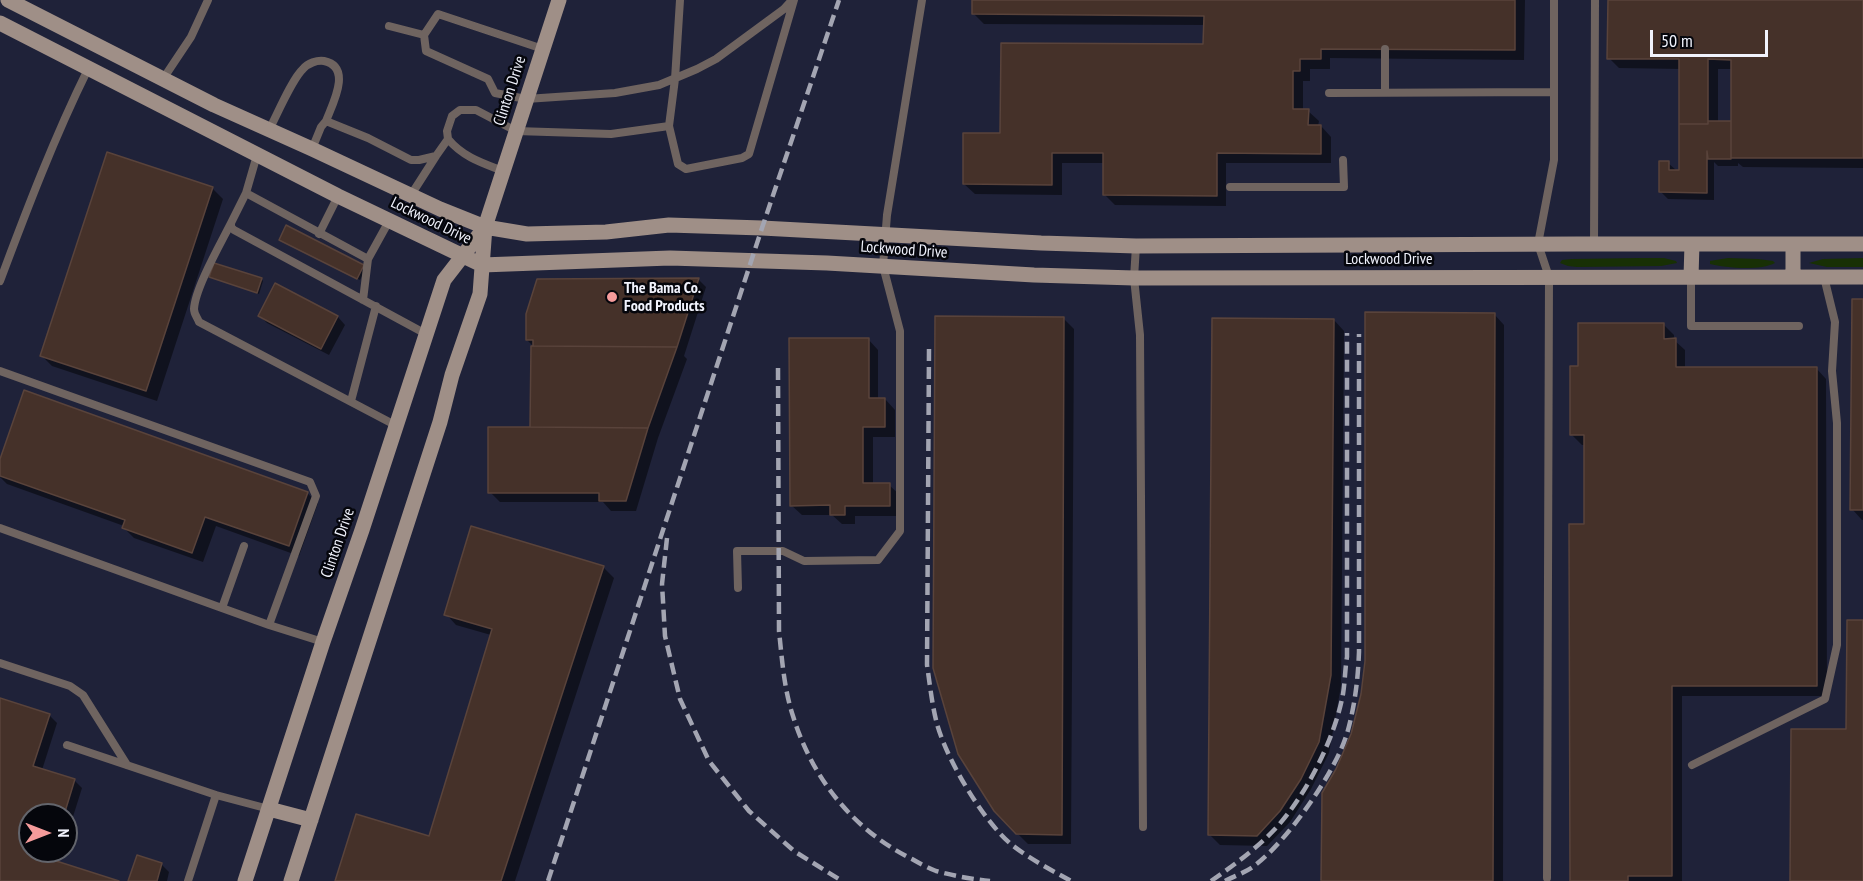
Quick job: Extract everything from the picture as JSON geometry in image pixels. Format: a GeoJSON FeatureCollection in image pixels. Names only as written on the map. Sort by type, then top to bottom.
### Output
{"type":"FeatureCollection","features":[{"type":"Feature","properties":{"kind":"main road","name":"Lockwood Drive"},"geometry":{"type":"LineString","coordinates":[[8,0],[214,105],[440,209],[485,227],[527,234],[606,232],[669,225],[1136,246],[1863,244]]}},
{"type":"Feature","properties":{"kind":"main road","name":"Clinton Drive"},"geometry":{"type":"LineString","coordinates":[[291,881],[440,422],[452,375],[480,294],[485,227],[559,0]]}},
{"type":"Feature","properties":{"kind":"main road","name":"Lockwood Drive"},"geometry":{"type":"LineString","coordinates":[[0,23],[338,196],[482,265],[670,258],[1134,278],[1863,277]]}},
{"type":"Feature","properties":{"kind":"main road"},"geometry":{"type":"LineString","coordinates":[[88,69],[99,46]]}},
{"type":"Feature","properties":{"kind":"main road"},"geometry":{"type":"LineString","coordinates":[[153,102],[163,79]]}},
{"type":"Feature","properties":{"kind":"main road"},"geometry":{"type":"LineString","coordinates":[[257,155],[269,130]]}},
{"type":"Feature","properties":{"kind":"main road","name":"Clinton Drive"},"geometry":{"type":"LineString","coordinates":[[245,881],[444,280],[485,227]]}},
{"type":"Feature","properties":{"kind":"main road"},"geometry":{"type":"LineString","coordinates":[[1691,277],[1692,244]]}},
{"type":"Feature","properties":{"kind":"main road"},"geometry":{"type":"LineString","coordinates":[[1792,277],[1793,244]]}},
{"type":"Feature","properties":{"kind":"main road"},"geometry":{"type":"LineString","coordinates":[[270,809],[311,820]]}},
{"type":"Feature","properties":{"kind":"lane"},"geometry":{"type":"LineString","coordinates":[[163,79],[190,37],[208,0]]}},
{"type":"Feature","properties":{"kind":"lane"},"geometry":{"type":"LineString","coordinates":[[680,0],[675,79],[669,126],[678,164],[686,169],[742,158],[749,154],[793,0]]}},
{"type":"Feature","properties":{"kind":"lane"},"geometry":{"type":"LineString","coordinates":[[543,49],[438,14],[424,35],[426,51],[488,80],[495,93],[526,99],[615,93],[659,85],[716,59],[793,0]]}},
{"type":"Feature","properties":{"kind":"lane"},"geometry":{"type":"LineString","coordinates":[[738,588],[737,551],[783,551],[804,561],[878,560],[900,531],[900,331],[883,266],[884,234],[922,0]]}},
{"type":"Feature","properties":{"kind":"lane"},"geometry":{"type":"LineString","coordinates":[[1547,878],[1549,277],[1538,244],[1554,160],[1554,0]]}},
{"type":"Feature","properties":{"kind":"lane"},"geometry":{"type":"LineString","coordinates":[[1594,244],[1595,0]]}},
{"type":"Feature","properties":{"kind":"lane"},"geometry":{"type":"LineString","coordinates":[[388,26],[424,35]]}},
{"type":"Feature","properties":{"kind":"lane"},"geometry":{"type":"LineString","coordinates":[[1385,49],[1385,92]]}},
{"type":"Feature","properties":{"kind":"lane"},"geometry":{"type":"LineString","coordinates":[[269,130],[301,70],[311,63],[326,61],[332,65],[339,76],[338,90],[312,149]]}},
{"type":"Feature","properties":{"kind":"lane"},"geometry":{"type":"LineString","coordinates":[[0,281],[40,174],[88,69]]}},
{"type":"Feature","properties":{"kind":"lane"},"geometry":{"type":"LineString","coordinates":[[1329,93],[1554,92]]}},
{"type":"Feature","properties":{"kind":"lane"},"geometry":{"type":"LineString","coordinates":[[503,171],[461,153],[448,140],[447,131],[452,116],[460,110],[476,110],[516,131],[611,134],[669,126]]}},
{"type":"Feature","properties":{"kind":"lane"},"geometry":{"type":"LineString","coordinates":[[326,121],[368,138],[411,160],[436,156]]}},
{"type":"Feature","properties":{"kind":"lane"},"geometry":{"type":"LineString","coordinates":[[411,195],[448,140]]}},
{"type":"Feature","properties":{"kind":"lane"},"geometry":{"type":"LineString","coordinates":[[257,155],[246,194],[217,249],[195,300],[194,312],[199,322],[395,425]]}},
{"type":"Feature","properties":{"kind":"lane"},"geometry":{"type":"LineString","coordinates":[[1230,187],[1344,187],[1343,160]]}},
{"type":"Feature","properties":{"kind":"lane"},"geometry":{"type":"LineString","coordinates":[[246,194],[368,259]]}},
{"type":"Feature","properties":{"kind":"lane"},"geometry":{"type":"LineString","coordinates":[[319,234],[338,196]]}},
{"type":"Feature","properties":{"kind":"lane"},"geometry":{"type":"LineString","coordinates":[[363,300],[368,259],[389,221]]}},
{"type":"Feature","properties":{"kind":"lane"},"geometry":{"type":"LineString","coordinates":[[231,223],[234,230],[426,334]]}},
{"type":"Feature","properties":{"kind":"lane"},"geometry":{"type":"LineString","coordinates":[[1136,246],[1134,278],[1140,335],[1143,827]]}},
{"type":"Feature","properties":{"kind":"lane"},"geometry":{"type":"LineString","coordinates":[[1691,277],[1691,326],[1799,326]]}},
{"type":"Feature","properties":{"kind":"lane"},"geometry":{"type":"LineString","coordinates":[[1692,765],[1825,699],[1837,645],[1837,423],[1832,371],[1834,322],[1824,277]]}},
{"type":"Feature","properties":{"kind":"lane"},"geometry":{"type":"LineString","coordinates":[[351,401],[376,306]]}},
{"type":"Feature","properties":{"kind":"lane"},"geometry":{"type":"LineString","coordinates":[[0,371],[310,482],[316,496],[270,625]]}},
{"type":"Feature","properties":{"kind":"lane"},"geometry":{"type":"LineString","coordinates":[[0,528],[323,642]]}},
{"type":"Feature","properties":{"kind":"lane"},"geometry":{"type":"LineString","coordinates":[[222,608],[243,546]]}},
{"type":"Feature","properties":{"kind":"lane"},"geometry":{"type":"LineString","coordinates":[[0,663],[70,686],[83,695],[127,765]]}},
{"type":"Feature","properties":{"kind":"lane"},"geometry":{"type":"LineString","coordinates":[[67,745],[216,795],[270,809]]}},
{"type":"Feature","properties":{"kind":"lane"},"geometry":{"type":"LineString","coordinates":[[188,881],[216,795]]}},
{"type":"Feature","properties":{"kind":"shaded area"},"geometry":{"type":"Polygon","coordinates":[[[0,0],[1863,0],[1863,881],[0,881],[0,0]]]}},
{"type":"Feature","properties":{"kind":"green space"},"geometry":{"type":"Polygon","coordinates":[[[1664,258],[1677,263],[1661,266],[1577,267],[1560,263],[1562,260],[1572,259],[1664,258]]]}},
{"type":"Feature","properties":{"kind":"green space"},"geometry":{"type":"Polygon","coordinates":[[[1728,258],[1758,259],[1775,263],[1752,268],[1710,264],[1710,261],[1728,258]]]}},
{"type":"Feature","properties":{"kind":"green space"},"geometry":{"type":"Polygon","coordinates":[[[1863,258],[1863,267],[1827,267],[1809,263],[1823,259],[1863,258]]]}},
{"type":"Feature","properties":{"kind":"building"},"geometry":{"type":"Polygon","coordinates":[[[972,0],[1515,0],[1515,50],[1321,49],[1321,59],[1300,59],[1300,71],[1293,71],[1293,109],[1309,109],[1308,125],[1321,125],[1321,154],[1217,153],[1217,196],[1103,195],[1103,153],[1052,153],[1052,185],[963,184],[963,133],[1000,133],[1001,43],[1203,44],[1204,16],[972,14],[972,0]]]}},
{"type":"Feature","properties":{"kind":"building"},"geometry":{"type":"Polygon","coordinates":[[[1608,0],[1863,0],[1863,158],[1731,158],[1731,60],[1708,59],[1708,124],[1679,124],[1679,59],[1607,59],[1608,0]]]}},
{"type":"Feature","properties":{"kind":"building"},"geometry":{"type":"Polygon","coordinates":[[[1708,121],[1731,121],[1731,159],[1708,159],[1707,151],[1707,193],[1659,192],[1659,161],[1669,161],[1669,170],[1679,170],[1679,124],[1708,124],[1708,121]]]}},
{"type":"Feature","properties":{"kind":"building"},"geometry":{"type":"Polygon","coordinates":[[[107,152],[213,187],[146,391],[40,356],[107,152]]]}},
{"type":"Feature","properties":{"kind":"building"},"geometry":{"type":"Polygon","coordinates":[[[286,225],[364,265],[357,279],[279,240],[286,225]]]}},
{"type":"Feature","properties":{"kind":"building"},"geometry":{"type":"Polygon","coordinates":[[[214,263],[262,278],[257,293],[209,277],[214,263]]]}},
{"type":"Feature","properties":{"kind":"building","name":"The Bama Co. Food Products"},"geometry":{"type":"Polygon","coordinates":[[[699,278],[677,347],[533,346],[533,340],[526,340],[526,314],[537,279],[699,278]]]}},
{"type":"Feature","properties":{"kind":"building"},"geometry":{"type":"Polygon","coordinates":[[[275,283],[338,316],[321,349],[258,316],[275,283]]]}},
{"type":"Feature","properties":{"kind":"building"},"geometry":{"type":"Polygon","coordinates":[[[1852,299],[1863,299],[1863,510],[1850,510],[1852,299]]]}},
{"type":"Feature","properties":{"kind":"building"},"geometry":{"type":"Polygon","coordinates":[[[1365,312],[1495,313],[1493,881],[1321,881],[1322,793],[1336,769],[1351,734],[1361,694],[1365,661],[1365,312]]]}},
{"type":"Feature","properties":{"kind":"building"},"geometry":{"type":"Polygon","coordinates":[[[935,316],[1064,317],[1062,835],[1016,834],[994,811],[958,754],[933,668],[935,316]]]}},
{"type":"Feature","properties":{"kind":"building"},"geometry":{"type":"Polygon","coordinates":[[[1212,318],[1334,319],[1331,675],[1319,742],[1301,779],[1280,811],[1257,836],[1208,835],[1212,318]]]}},
{"type":"Feature","properties":{"kind":"building"},"geometry":{"type":"Polygon","coordinates":[[[1578,323],[1664,323],[1664,339],[1676,338],[1676,367],[1817,367],[1817,686],[1672,686],[1672,876],[1628,876],[1628,881],[1570,881],[1569,524],[1584,524],[1584,435],[1570,435],[1570,366],[1578,366],[1578,323]]]}},
{"type":"Feature","properties":{"kind":"building"},"geometry":{"type":"Polygon","coordinates":[[[789,338],[869,338],[869,398],[885,398],[885,427],[863,427],[863,483],[890,483],[890,506],[845,506],[845,515],[830,515],[830,505],[790,506],[789,338]]]}},
{"type":"Feature","properties":{"kind":"building"},"geometry":{"type":"Polygon","coordinates":[[[531,346],[677,347],[648,428],[530,427],[531,346]]]}},
{"type":"Feature","properties":{"kind":"building"},"geometry":{"type":"Polygon","coordinates":[[[24,390],[308,492],[289,546],[205,517],[192,553],[122,528],[125,520],[0,476],[0,459],[24,390]]]}},
{"type":"Feature","properties":{"kind":"building"},"geometry":{"type":"Polygon","coordinates":[[[488,427],[648,428],[626,501],[599,501],[599,493],[488,493],[488,427]]]}},
{"type":"Feature","properties":{"kind":"building"},"geometry":{"type":"Polygon","coordinates":[[[471,526],[604,566],[501,881],[335,881],[356,814],[429,836],[492,629],[444,615],[471,526]]]}},
{"type":"Feature","properties":{"kind":"building"},"geometry":{"type":"Polygon","coordinates":[[[1847,620],[1863,620],[1863,881],[1790,881],[1791,729],[1846,729],[1847,620]]]}},
{"type":"Feature","properties":{"kind":"building"},"geometry":{"type":"Polygon","coordinates":[[[0,698],[50,714],[33,766],[75,779],[68,803],[18,803],[18,863],[63,863],[119,881],[0,881],[0,698]]]}},
{"type":"Feature","properties":{"kind":"building"},"geometry":{"type":"Polygon","coordinates":[[[137,855],[162,863],[157,881],[128,881],[137,855]]]}},
{"type":"Feature","properties":{"kind":"railway"},"geometry":{"type":"LineString","coordinates":[[548,881],[839,0]]}},
{"type":"Feature","properties":{"kind":"railway"},"geometry":{"type":"LineString","coordinates":[[1211,881],[1260,843],[1286,816],[1318,766],[1339,711],[1347,657],[1347,333]]}},
{"type":"Feature","properties":{"kind":"railway"},"geometry":{"type":"LineString","coordinates":[[1225,881],[1254,866],[1296,823],[1323,784],[1348,730],[1356,691],[1359,652],[1359,334]]}},
{"type":"Feature","properties":{"kind":"railway"},"geometry":{"type":"LineString","coordinates":[[929,349],[927,665],[937,724],[957,772],[989,821],[1012,845],[1071,881]]}},
{"type":"Feature","properties":{"kind":"railway"},"geometry":{"type":"LineString","coordinates":[[778,368],[779,631],[787,695],[801,739],[823,781],[837,800],[871,833],[933,870],[990,881]]}},
{"type":"Feature","properties":{"kind":"railway"},"geometry":{"type":"LineString","coordinates":[[667,538],[662,584],[665,636],[680,699],[709,761],[749,811],[794,851],[842,881]]}},
{"type":"Feature","properties":{"kind":"place","name":"The Bama Co. Food Products"},"geometry":{"type":"Point","coordinates":[612,297]}}]}
